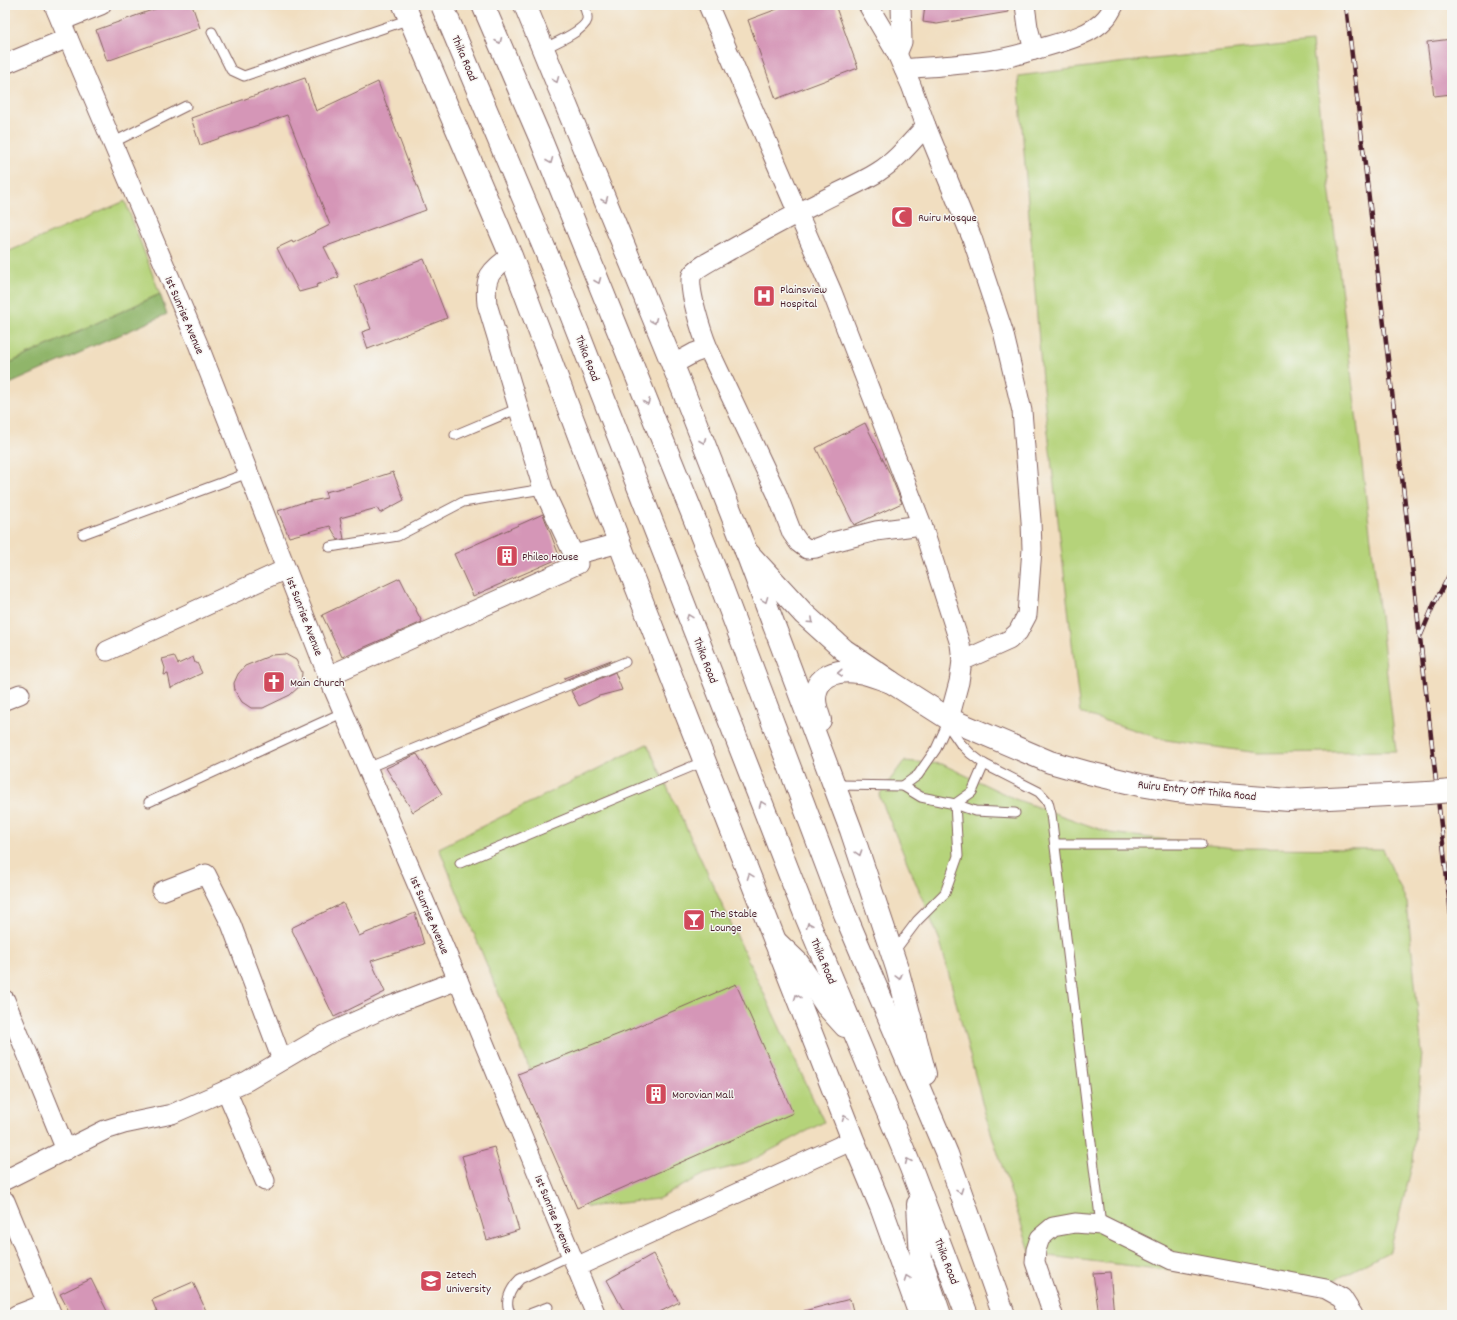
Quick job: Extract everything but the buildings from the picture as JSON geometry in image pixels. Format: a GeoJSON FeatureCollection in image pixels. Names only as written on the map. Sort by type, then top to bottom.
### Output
{"type":"FeatureCollection","features":[{"type":"Feature","properties":{"kind":"main road","name":"Thika Road"},"geometry":{"type":"LineString","coordinates":[[442,5],[554,271],[805,914],[917,1183],[967,1315]]}},
{"type":"Feature","properties":{"kind":"main road"},"geometry":{"type":"LineString","coordinates":[[484,5],[541,140],[713,564],[845,914],[947,1154],[1004,1315]]}},
{"type":"Feature","properties":{"kind":"main road"},"geometry":{"type":"LineString","coordinates":[[525,5],[672,364],[746,551],[851,830]]}},
{"type":"Feature","properties":{"kind":"main road"},"geometry":{"type":"LineString","coordinates":[[407,12],[511,256],[619,543],[853,1140],[881,1207],[920,1315]]}},
{"type":"Feature","properties":{"kind":"main road"},"geometry":{"type":"LineString","coordinates":[[746,551],[804,614],[844,650],[891,682]]}},
{"type":"Feature","properties":{"kind":"main road"},"geometry":{"type":"LineString","coordinates":[[891,682],[859,672],[834,672],[820,681],[815,690],[815,701],[851,830],[892,954],[947,1154]]}},
{"type":"Feature","properties":{"kind":"main road","name":"Ruiru Entry Off Thika Road"},"geometry":{"type":"LineString","coordinates":[[891,682],[949,719],[1050,762],[1140,785],[1176,791],[1289,800],[1452,791]]}},
{"type":"Feature","properties":{"kind":"main road"},"geometry":{"type":"LineString","coordinates":[[775,940],[798,963],[826,1005],[856,1036]]}},
{"type":"Feature","properties":{"kind":"main road"},"geometry":{"type":"LineString","coordinates":[[917,1183],[921,1259],[940,1315]]}},
{"type":"Feature","properties":{"kind":"street"},"geometry":{"type":"LineString","coordinates":[[5,64],[61,22],[101,5]]}},
{"type":"Feature","properties":{"kind":"street"},"geometry":{"type":"LineString","coordinates":[[708,5],[799,212],[832,292],[922,525],[960,644],[962,661],[959,682],[949,719]]}},
{"type":"Feature","properties":{"kind":"street"},"geometry":{"type":"LineString","coordinates":[[900,62],[902,42],[902,5]]}},
{"type":"Feature","properties":{"kind":"street"},"geometry":{"type":"LineString","coordinates":[[1025,5],[1028,27],[1034,50]]}},
{"type":"Feature","properties":{"kind":"street"},"geometry":{"type":"LineString","coordinates":[[900,62],[991,61],[1016,56],[1080,36],[1106,19],[1114,5]]}},
{"type":"Feature","properties":{"kind":"street"},"geometry":{"type":"LineString","coordinates":[[874,7],[912,85],[926,126],[972,238],[1003,331],[1022,411],[1032,549],[1027,615],[1018,632],[1009,640],[962,661]]}},
{"type":"Feature","properties":{"kind":"street","name":"1st Sunrise Avenue"},"geometry":{"type":"LineString","coordinates":[[61,22],[198,344],[328,676],[458,980],[596,1315]]}},
{"type":"Feature","properties":{"kind":"street"},"geometry":{"type":"LineString","coordinates":[[922,525],[876,531],[836,541],[816,548],[807,549],[799,543],[792,534],[777,494],[708,348],[693,299],[691,283],[692,275],[713,260],[799,212],[878,172],[896,160],[926,126]]}},
{"type":"Feature","properties":{"kind":"street"},"geometry":{"type":"LineString","coordinates":[[328,676],[578,564],[543,489],[487,304],[486,291],[488,280],[493,269],[511,256]]}},
{"type":"Feature","properties":{"kind":"street"},"geometry":{"type":"LineString","coordinates":[[672,364],[708,348]]}},
{"type":"Feature","properties":{"kind":"street"},"geometry":{"type":"LineString","coordinates":[[574,555],[619,543]]}},
{"type":"Feature","properties":{"kind":"street"},"geometry":{"type":"LineString","coordinates":[[107,650],[286,569]]}},
{"type":"Feature","properties":{"kind":"street"},"geometry":{"type":"LineString","coordinates":[[162,891],[206,874],[231,924],[282,1060]]}},
{"type":"Feature","properties":{"kind":"street"},"geometry":{"type":"LineString","coordinates":[[5,1180],[104,1130],[124,1124],[172,1114],[247,1081],[325,1035],[390,1006],[458,980]]}},
{"type":"Feature","properties":{"kind":"street"},"geometry":{"type":"LineString","coordinates":[[5,1000],[66,1150]]}},
{"type":"Feature","properties":{"kind":"street"},"geometry":{"type":"LineString","coordinates":[[226,1090],[265,1181]]}},
{"type":"Feature","properties":{"kind":"street"},"geometry":{"type":"LineString","coordinates":[[573,1261],[853,1140]]}},
{"type":"Feature","properties":{"kind":"street"},"geometry":{"type":"LineString","coordinates":[[5,1201],[49,1309],[16,1315]]}},
{"type":"Feature","properties":{"kind":"street"},"geometry":{"type":"LineString","coordinates":[[1053,1315],[1035,1262],[1036,1250],[1040,1238],[1053,1227],[1074,1223],[1100,1226],[1172,1260],[1326,1289],[1342,1298],[1353,1315]]}},
{"type":"Feature","properties":{"kind":"lane"},"geometry":{"type":"LineString","coordinates":[[543,49],[584,26],[587,22],[584,5]]}},
{"type":"Feature","properties":{"kind":"lane"},"geometry":{"type":"LineString","coordinates":[[212,32],[231,70],[244,76],[407,12]]}},
{"type":"Feature","properties":{"kind":"lane"},"geometry":{"type":"LineString","coordinates":[[112,143],[186,106]]}},
{"type":"Feature","properties":{"kind":"lane"},"geometry":{"type":"LineString","coordinates":[[455,435],[519,408]]}},
{"type":"Feature","properties":{"kind":"lane"},"geometry":{"type":"LineString","coordinates":[[83,534],[248,473]]}},
{"type":"Feature","properties":{"kind":"lane"},"geometry":{"type":"LineString","coordinates":[[330,547],[398,536],[463,502],[543,489]]}},
{"type":"Feature","properties":{"kind":"lane"},"geometry":{"type":"LineString","coordinates":[[367,768],[625,662]]}},
{"type":"Feature","properties":{"kind":"lane"},"geometry":{"type":"LineString","coordinates":[[149,802],[344,712]]}},
{"type":"Feature","properties":{"kind":"lane"},"geometry":{"type":"LineString","coordinates":[[949,719],[951,730],[960,743],[971,754],[984,764],[1039,792],[1048,802],[1055,844],[1100,1226]]}},
{"type":"Feature","properties":{"kind":"lane"},"geometry":{"type":"LineString","coordinates":[[903,786],[918,775],[936,750],[949,719]]}},
{"type":"Feature","properties":{"kind":"lane"},"geometry":{"type":"LineString","coordinates":[[460,863],[705,761]]}},
{"type":"Feature","properties":{"kind":"lane"},"geometry":{"type":"LineString","coordinates":[[955,804],[972,792],[984,764]]}},
{"type":"Feature","properties":{"kind":"lane"},"geometry":{"type":"LineString","coordinates":[[838,785],[903,786],[921,797],[955,804],[975,811],[1015,813]]}},
{"type":"Feature","properties":{"kind":"lane"},"geometry":{"type":"LineString","coordinates":[[892,954],[917,921],[945,893],[958,856],[955,804]]}},
{"type":"Feature","properties":{"kind":"lane"},"geometry":{"type":"LineString","coordinates":[[1055,844],[1201,844]]}},
{"type":"Feature","properties":{"kind":"lane"},"geometry":{"type":"LineString","coordinates":[[512,1315],[507,1298],[513,1286],[520,1279],[573,1261]]}},
{"type":"Feature","properties":{"kind":"lane"},"geometry":{"type":"LineString","coordinates":[[527,1315],[548,1307]]}},
{"type":"Feature","properties":{"kind":"green space"},"geometry":{"type":"Polygon","coordinates":[[[1312,42],[1396,751],[1258,753],[1166,740],[1080,713],[1042,380],[1018,76],[1126,62],[1312,42]]]}},
{"type":"Feature","properties":{"kind":"green space"},"geometry":{"type":"Polygon","coordinates":[[[125,201],[160,294],[5,365],[5,253],[125,201]]]}},
{"type":"Feature","properties":{"kind":"green space"},"geometry":{"type":"Polygon","coordinates":[[[160,294],[167,314],[5,386],[5,365],[160,294]]]}},
{"type":"Feature","properties":{"kind":"green space"},"geometry":{"type":"Polygon","coordinates":[[[647,744],[824,1122],[747,1163],[705,1174],[658,1199],[586,1207],[439,848],[647,744]]]}},
{"type":"Feature","properties":{"kind":"green space"},"geometry":{"type":"Polygon","coordinates":[[[904,761],[942,764],[1015,799],[1110,833],[1233,848],[1383,849],[1407,903],[1422,1053],[1413,1162],[1390,1251],[1320,1288],[1031,1254],[986,1117],[940,941],[879,795],[904,761]]]}},
{"type":"Feature","properties":{"kind":"railway"},"geometry":{"type":"LineString","coordinates":[[1346,5],[1401,468],[1452,924]]}},
{"type":"Feature","properties":{"kind":"railway"},"geometry":{"type":"LineString","coordinates":[[1421,635],[1434,604],[1452,570]]}},
{"type":"Feature","properties":{"kind":"place","name":"Ruiru Mosque"},"geometry":{"type":"Point","coordinates":[902,217]}},
{"type":"Feature","properties":{"kind":"place","name":"Plainsview Hospital"},"geometry":{"type":"Point","coordinates":[764,296]}},
{"type":"Feature","properties":{"kind":"place","name":"Phileo House"},"geometry":{"type":"Point","coordinates":[507,556]}},
{"type":"Feature","properties":{"kind":"place","name":"Main Church"},"geometry":{"type":"Point","coordinates":[274,682]}},
{"type":"Feature","properties":{"kind":"place","name":"The Stable Lounge"},"geometry":{"type":"Point","coordinates":[694,920]}},
{"type":"Feature","properties":{"kind":"place","name":"Morovian Mall"},"geometry":{"type":"Point","coordinates":[656,1094]}},
{"type":"Feature","properties":{"kind":"place","name":"Zetech University"},"geometry":{"type":"Point","coordinates":[431,1281]}}]}
